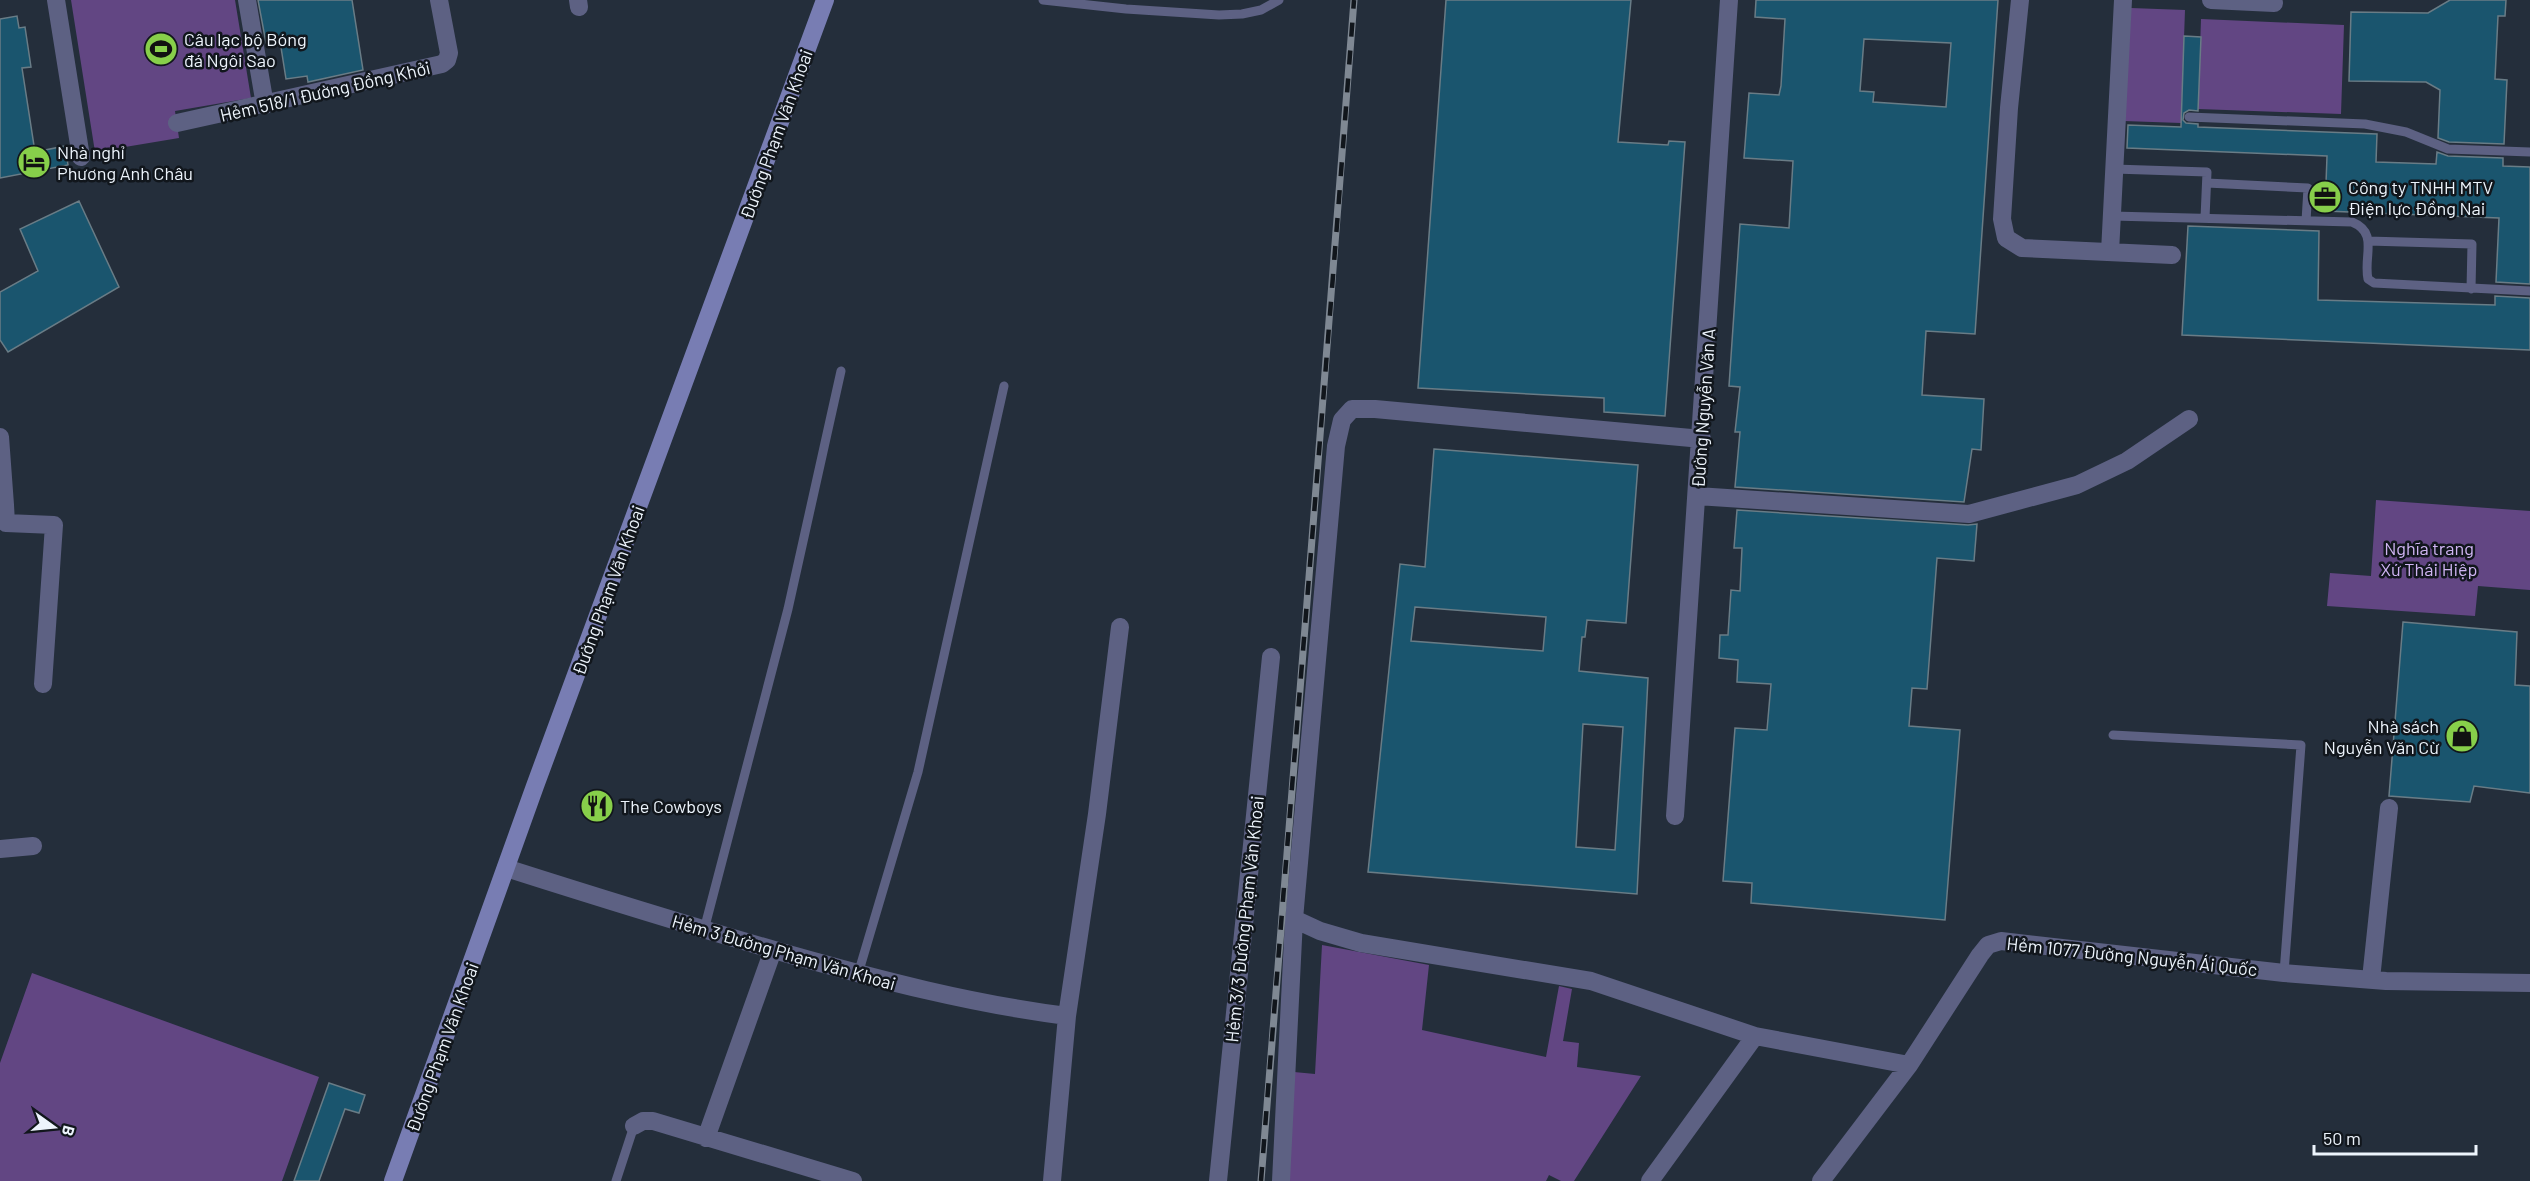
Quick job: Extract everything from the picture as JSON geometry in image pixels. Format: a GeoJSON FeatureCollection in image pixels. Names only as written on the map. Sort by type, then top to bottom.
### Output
{"type":"FeatureCollection","features":[{"type":"Feature","properties":{"kind":"street"},"geometry":{"type":"LineString","coordinates":[[56,0],[81,157]]}},
{"type":"Feature","properties":{"kind":"street"},"geometry":{"type":"LineString","coordinates":[[247,0],[265,105]]}},
{"type":"Feature","properties":{"kind":"street","name":"Hẻm 518/1 Đường Đồng Khởi"},"geometry":{"type":"LineString","coordinates":[[177,123],[442,64],[447,60],[449,53],[439,0]]}},
{"type":"Feature","properties":{"kind":"street","name":"Đường Phạm Văn Khoai"},"geometry":{"type":"LineString","coordinates":[[393,1181],[825,0]]}},
{"type":"Feature","properties":{"kind":"street","name":"Đường Nguyễn Văn A"},"geometry":{"type":"LineString","coordinates":[[1675,816],[1702,439],[1729,0]]}},
{"type":"Feature","properties":{"kind":"street"},"geometry":{"type":"LineString","coordinates":[[2020,0],[2009,108],[2002,219],[2006,238],[2022,248],[2172,255]]}},
{"type":"Feature","properties":{"kind":"street"},"geometry":{"type":"LineString","coordinates":[[2110,252],[2122,0]]}},
{"type":"Feature","properties":{"kind":"street"},"geometry":{"type":"LineString","coordinates":[[2211,0],[2274,3]]}},
{"type":"Feature","properties":{"kind":"street"},"geometry":{"type":"LineString","coordinates":[[1281,1181],[1294,919],[1336,446],[1342,420],[1352,409],[1375,409],[1702,439]]}},
{"type":"Feature","properties":{"kind":"street"},"geometry":{"type":"LineString","coordinates":[[1697,496],[1970,514],[2077,486],[2127,461],[2189,419]]}},
{"type":"Feature","properties":{"kind":"street"},"geometry":{"type":"LineString","coordinates":[[0,436],[2,505],[6,523],[54,525],[43,684]]}},
{"type":"Feature","properties":{"kind":"street"},"geometry":{"type":"LineString","coordinates":[[1052,1181],[1067,1016],[1097,814],[1120,627]]}},
{"type":"Feature","properties":{"kind":"street","name":"Hẻm 3/3 Đường Phạm Văn Khoai"},"geometry":{"type":"LineString","coordinates":[[1218,1181],[1270,657]]}},
{"type":"Feature","properties":{"kind":"street"},"geometry":{"type":"LineString","coordinates":[[2371,979],[2389,808]]}},
{"type":"Feature","properties":{"kind":"street"},"geometry":{"type":"LineString","coordinates":[[0,849],[33,846]]}},
{"type":"Feature","properties":{"kind":"street","name":"Hẻm 3 Đường Phạm Văn Khoai"},"geometry":{"type":"LineString","coordinates":[[506,868],[704,930],[858,974],[1005,1009],[1067,1016]]}},
{"type":"Feature","properties":{"kind":"street"},"geometry":{"type":"LineString","coordinates":[[1294,919],[1320,931],[1361,943],[1591,981],[1755,1036],[1909,1065]]}},
{"type":"Feature","properties":{"kind":"street","name":"Hẻm 1077 Đường Nguyễn Ái Quốc"},"geometry":{"type":"LineString","coordinates":[[1821,1181],[1909,1065],[1980,955],[1989,945],[2001,941],[2284,973],[2371,979],[2530,983]]}},
{"type":"Feature","properties":{"kind":"street"},"geometry":{"type":"LineString","coordinates":[[706,1138],[773,950]]}},
{"type":"Feature","properties":{"kind":"street"},"geometry":{"type":"LineString","coordinates":[[1650,1181],[1755,1036]]}},
{"type":"Feature","properties":{"kind":"street"},"geometry":{"type":"LineString","coordinates":[[634,1126],[643,1121],[653,1121],[854,1181]]}},
{"type":"Feature","properties":{"kind":"lane"},"geometry":{"type":"LineString","coordinates":[[1043,0],[1126,9],[1219,15],[1261,10],[1279,0]]}},
{"type":"Feature","properties":{"kind":"lane"},"geometry":{"type":"LineString","coordinates":[[2189,117],[2365,124],[2406,132],[2448,149],[2530,152]]}},
{"type":"Feature","properties":{"kind":"lane"},"geometry":{"type":"LineString","coordinates":[[2114,169],[2207,172],[2205,218]]}},
{"type":"Feature","properties":{"kind":"lane"},"geometry":{"type":"LineString","coordinates":[[2207,183],[2308,188],[2306,221]]}},
{"type":"Feature","properties":{"kind":"lane"},"geometry":{"type":"LineString","coordinates":[[2112,216],[2352,222],[2363,228],[2367,234],[2366,271],[2368,279],[2374,283],[2530,291]]}},
{"type":"Feature","properties":{"kind":"lane"},"geometry":{"type":"LineString","coordinates":[[2368,241],[2472,244],[2471,289]]}},
{"type":"Feature","properties":{"kind":"lane"},"geometry":{"type":"LineString","coordinates":[[704,930],[788,609],[841,371]]}},
{"type":"Feature","properties":{"kind":"lane"},"geometry":{"type":"LineString","coordinates":[[858,974],[918,772],[1004,386]]}},
{"type":"Feature","properties":{"kind":"lane"},"geometry":{"type":"LineString","coordinates":[[2113,735],[2301,745],[2284,973]]}},
{"type":"Feature","properties":{"kind":"lane"},"geometry":{"type":"LineString","coordinates":[[616,1181],[634,1126]]}},
{"type":"Feature","properties":{"kind":"green space","name":"Câu lạc bộ Bóng đá Ngôi Sao"},"geometry":{"type":"Polygon","coordinates":[[[71,0],[235,0],[251,98],[175,111],[179,138],[95,152],[71,0]]]}},
{"type":"Feature","properties":{"kind":"green space"},"geometry":{"type":"Polygon","coordinates":[[[2131,8],[2185,10],[2181,123],[2124,121],[2131,8]]]}},
{"type":"Feature","properties":{"kind":"green space"},"geometry":{"type":"Polygon","coordinates":[[[2201,19],[2344,25],[2341,114],[2198,109],[2201,19]]]}},
{"type":"Feature","properties":{"kind":"green space","name":"Nghĩa trang Xứ Thái Hiệp"},"geometry":{"type":"Polygon","coordinates":[[[2376,500],[2530,511],[2530,590],[2478,586],[2475,616],[2327,606],[2330,573],[2371,576],[2376,500]]]}},
{"type":"Feature","properties":{"kind":"green space"},"geometry":{"type":"Polygon","coordinates":[[[1322,945],[1429,965],[1422,1030],[1546,1057],[1559,986],[1572,989],[1563,1041],[1579,1043],[1577,1067],[1641,1076],[1574,1181],[1561,1181],[1549,1175],[1546,1181],[1289,1181],[1294,1072],[1315,1074],[1322,945]]]}},
{"type":"Feature","properties":{"kind":"green space"},"geometry":{"type":"Polygon","coordinates":[[[32,973],[319,1077],[282,1181],[0,1181],[0,1063],[32,973]]]}},
{"type":"Feature","properties":{"kind":"building"},"geometry":{"type":"Polygon","coordinates":[[[258,0],[352,0],[363,70],[308,82],[307,76],[286,79],[280,41],[266,43],[258,0]]]}},
{"type":"Feature","properties":{"kind":"building"},"geometry":{"type":"Polygon","coordinates":[[[1446,0],[1631,0],[1618,142],[1668,145],[1669,141],[1685,142],[1665,416],[1604,412],[1604,398],[1418,388],[1446,0]]]}},
{"type":"Feature","properties":{"kind":"building"},"geometry":{"type":"Polygon","coordinates":[[[1756,0],[1998,0],[1975,334],[1926,331],[1922,395],[1984,399],[1981,450],[1972,449],[1964,502],[1735,487],[1740,432],[1735,432],[1740,387],[1729,386],[1740,224],[1789,228],[1793,161],[1744,158],[1749,93],[1779,95],[1781,86],[1785,19],[1755,17],[1756,0]],[[1864,39],[1860,91],[1874,92],[1873,102],[1946,107],[1951,43],[1864,39]]]}},
{"type":"Feature","properties":{"kind":"building"},"geometry":{"type":"Polygon","coordinates":[[[2450,0],[2506,0],[2505,16],[2498,16],[2495,79],[2507,80],[2504,144],[2449,142],[2438,138],[2440,90],[2426,82],[2349,81],[2351,12],[2428,13],[2450,0]]]}},
{"type":"Feature","properties":{"kind":"building"},"geometry":{"type":"Polygon","coordinates":[[[17,16],[19,28],[25,27],[31,67],[22,68],[35,152],[65,146],[68,165],[0,178],[0,19],[17,16]]]}},
{"type":"Feature","properties":{"kind":"building"},"geometry":{"type":"Polygon","coordinates":[[[2184,36],[2201,37],[2198,111],[2189,110],[2184,113],[2183,120],[2186,123],[2198,124],[2198,127],[2377,134],[2376,162],[2436,164],[2437,152],[2448,156],[2503,158],[2503,166],[2530,167],[2530,284],[2496,282],[2499,218],[2325,211],[2327,156],[2127,148],[2128,125],[2181,127],[2184,36]]]}},
{"type":"Feature","properties":{"kind":"building"},"geometry":{"type":"Polygon","coordinates":[[[79,201],[119,287],[8,352],[0,340],[0,292],[38,271],[20,229],[79,201]]]}},
{"type":"Feature","properties":{"kind":"building"},"geometry":{"type":"Polygon","coordinates":[[[2188,226],[2319,231],[2318,300],[2495,305],[2495,296],[2530,298],[2530,350],[2182,335],[2188,226]]]}},
{"type":"Feature","properties":{"kind":"building"},"geometry":{"type":"Polygon","coordinates":[[[1434,449],[1638,465],[1626,623],[1587,620],[1585,637],[1582,637],[1579,671],[1648,678],[1637,894],[1368,872],[1400,564],[1425,567],[1434,449]],[[1415,607],[1411,641],[1543,651],[1546,617],[1415,607]],[[1583,724],[1576,847],[1615,850],[1623,727],[1583,724]]]}},
{"type":"Feature","properties":{"kind":"building"},"geometry":{"type":"Polygon","coordinates":[[[1737,510],[1977,524],[1974,561],[1937,558],[1927,689],[1912,688],[1909,726],[1960,730],[1945,920],[1751,903],[1752,883],[1723,881],[1735,728],[1767,730],[1771,684],[1737,682],[1738,660],[1719,658],[1720,635],[1728,635],[1731,590],[1740,591],[1742,548],[1734,548],[1737,510]]]}},
{"type":"Feature","properties":{"kind":"building","name":"Nhà sách Nguyễn Văn Cừ"},"geometry":{"type":"Polygon","coordinates":[[[2403,622],[2517,632],[2515,685],[2530,686],[2530,793],[2474,786],[2470,802],[2389,796],[2403,622]]]}},
{"type":"Feature","properties":{"kind":"building"},"geometry":{"type":"Polygon","coordinates":[[[329,1083],[365,1095],[359,1113],[345,1109],[319,1181],[294,1181],[329,1083]]]}},
{"type":"Feature","properties":{"kind":"railway"},"geometry":{"type":"LineString","coordinates":[[1261,1181],[1354,0]]}},
{"type":"Feature","properties":{"kind":"place","name":"Câu lạc bộ Bóng đá Ngôi Sao"},"geometry":{"type":"Point","coordinates":[161,49]}},
{"type":"Feature","properties":{"kind":"place","name":"Nhà nghỉ Phương Anh Châu"},"geometry":{"type":"Point","coordinates":[34,162]}},
{"type":"Feature","properties":{"kind":"place","name":"Công ty TNHH MTV Điện lực Đồng Nai"},"geometry":{"type":"Point","coordinates":[2325,197]}},
{"type":"Feature","properties":{"kind":"place","name":"Nhà sách Nguyễn Văn Cừ"},"geometry":{"type":"Point","coordinates":[2462,736]}},
{"type":"Feature","properties":{"kind":"place","name":"The Cowboys"},"geometry":{"type":"Point","coordinates":[597,806]}}]}
